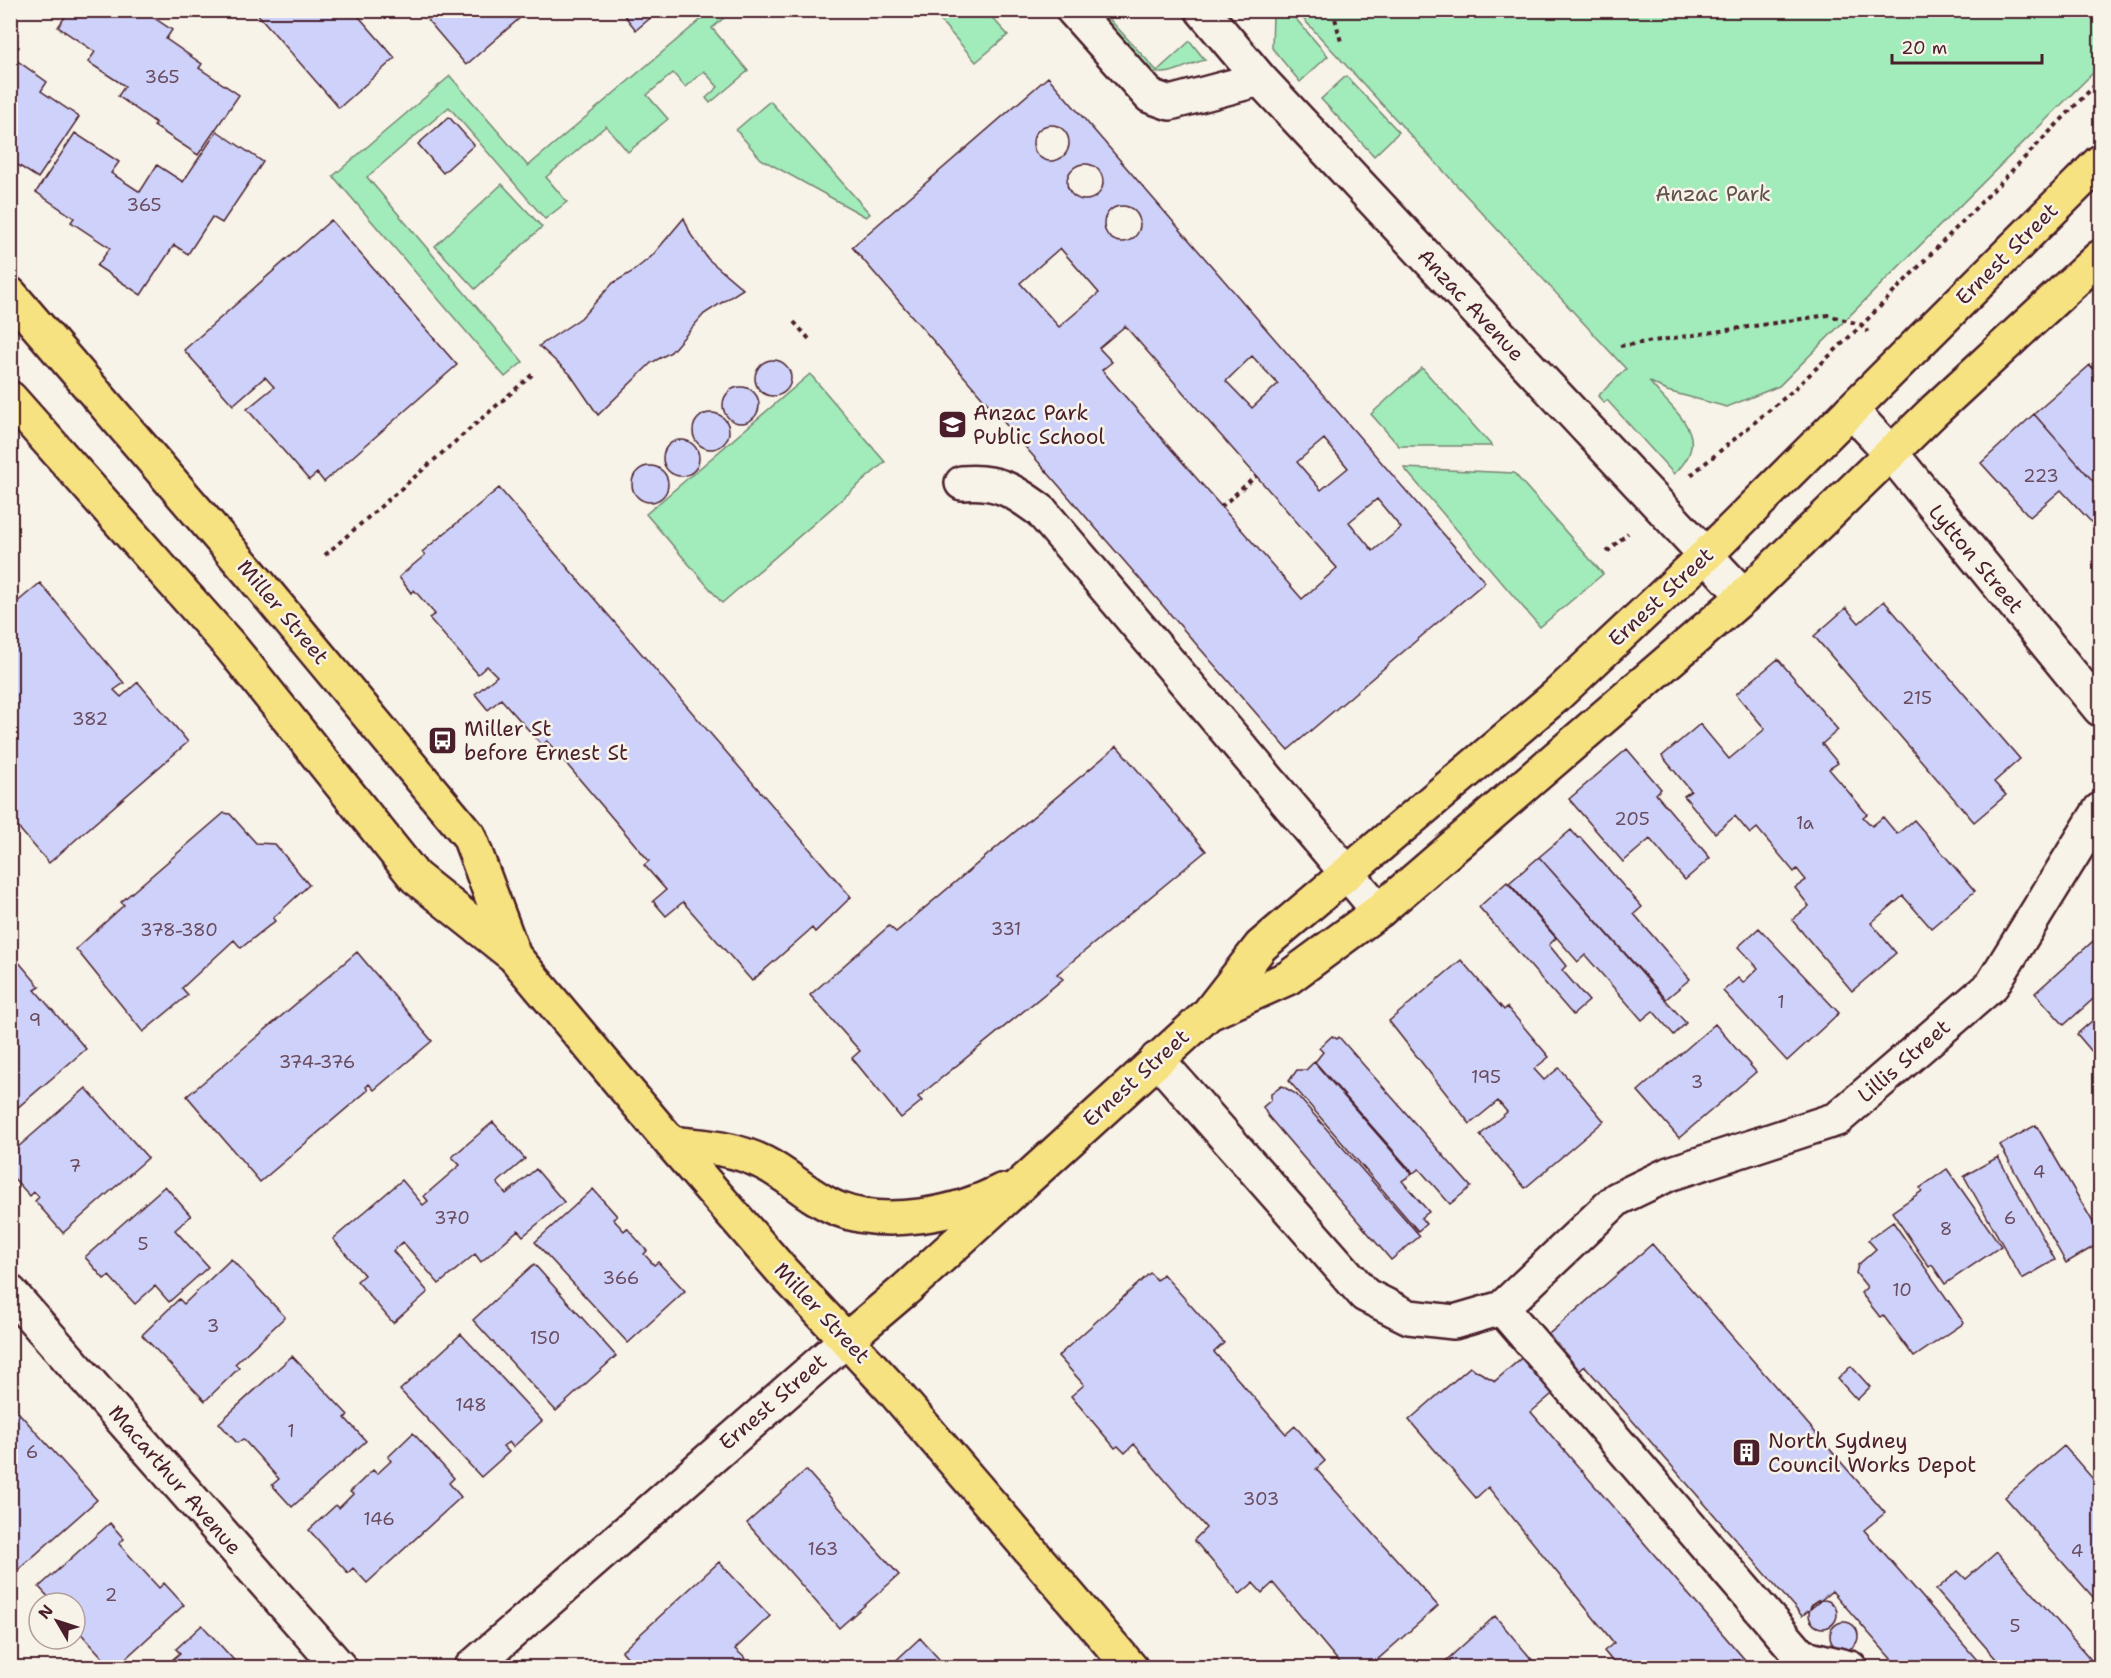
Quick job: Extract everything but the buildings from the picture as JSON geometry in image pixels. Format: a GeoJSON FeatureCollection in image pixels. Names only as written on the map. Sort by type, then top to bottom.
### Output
{"type":"FeatureCollection","features":[{"type":"Feature","properties":{"kind":"main road","name":"Ernest Street"},"geometry":{"type":"LineString","coordinates":[[847,1339],[906,1289],[1208,1014],[1261,946],[1555,697],[1707,554],[2100,162]]}},
{"type":"Feature","properties":{"kind":"main road","name":"Ernest Street"},"geometry":{"type":"LineString","coordinates":[[1208,1014],[1288,978],[1380,911],[1744,596],[1891,453],[2100,257]]}},
{"type":"Feature","properties":{"kind":"main road","name":"Miller Street"},"geometry":{"type":"LineString","coordinates":[[10,294],[250,573],[469,836],[514,956]]}},
{"type":"Feature","properties":{"kind":"main road","name":"Miller Street"},"geometry":{"type":"LineString","coordinates":[[10,398],[231,647],[415,877],[514,956],[671,1143],[783,1272],[847,1339],[1131,1668]]}},
{"type":"Feature","properties":{"kind":"main road"},"geometry":{"type":"LineString","coordinates":[[671,1143],[721,1147],[764,1163],[808,1193],[838,1209],[868,1216],[913,1217],[948,1211],[985,1199],[1026,1178]]}},
{"type":"Feature","properties":{"kind":"street"},"geometry":{"type":"LineString","coordinates":[[1073,10],[1150,96],[1170,103],[1260,78]]}},
{"type":"Feature","properties":{"kind":"street","name":"Anzac Avenue"},"geometry":{"type":"LineString","coordinates":[[1202,10],[1260,78],[1744,596]]}},
{"type":"Feature","properties":{"kind":"street","name":"Lytton Street"},"geometry":{"type":"LineString","coordinates":[[1851,410],[1891,453],[2100,709]]}},
{"type":"Feature","properties":{"kind":"street"},"geometry":{"type":"LineString","coordinates":[[962,483],[980,482],[1011,489],[1041,511],[1380,911]]}},
{"type":"Feature","properties":{"kind":"street","name":"Lillis Street"},"geometry":{"type":"LineString","coordinates":[[1502,1308],[1617,1199],[1669,1174],[1837,1119],[1992,985],[2100,810]]}},
{"type":"Feature","properties":{"kind":"street"},"geometry":{"type":"LineString","coordinates":[[1157,1059],[1365,1295],[1409,1317],[1454,1322],[1502,1308],[1801,1662],[1850,1668]]}},
{"type":"Feature","properties":{"kind":"street","name":"Macarthur Avenue"},"geometry":{"type":"LineString","coordinates":[[10,1292],[340,1668]]}},
{"type":"Feature","properties":{"kind":"street","name":"Ernest Street"},"geometry":{"type":"LineString","coordinates":[[471,1668],[847,1339]]}},
{"type":"Feature","properties":{"kind":"path"},"geometry":{"type":"LineString","coordinates":[[1334,10],[1341,42]]}},
{"type":"Feature","properties":{"kind":"path"},"geometry":{"type":"LineString","coordinates":[[1682,483],[1789,394],[1862,325],[2100,80]]}},
{"type":"Feature","properties":{"kind":"path"},"geometry":{"type":"LineString","coordinates":[[1620,346],[1828,315],[1862,325],[1875,340]]}},
{"type":"Feature","properties":{"kind":"path"},"geometry":{"type":"LineString","coordinates":[[794,322],[810,340]]}},
{"type":"Feature","properties":{"kind":"path"},"geometry":{"type":"LineString","coordinates":[[325,555],[534,373]]}},
{"type":"Feature","properties":{"kind":"path"},"geometry":{"type":"LineString","coordinates":[[1221,507],[1256,477]]}},
{"type":"Feature","properties":{"kind":"path"},"geometry":{"type":"LineString","coordinates":[[1607,552],[1633,528]]}},
{"type":"Feature","properties":{"kind":"green space"},"geometry":{"type":"Polygon","coordinates":[[[711,11],[732,11],[712,28],[748,71],[710,103],[706,98],[718,87],[704,71],[685,87],[673,73],[647,95],[668,119],[628,152],[606,126],[546,177],[567,202],[545,219],[449,107],[367,177],[523,362],[505,377],[333,176],[450,76],[528,166],[711,11]]]}},
{"type":"Feature","properties":{"kind":"green space"},"geometry":{"type":"Polygon","coordinates":[[[932,11],[986,11],[1008,35],[976,62],[932,11]]]}},
{"type":"Feature","properties":{"kind":"green space"},"geometry":{"type":"Polygon","coordinates":[[[1094,11],[1102,11],[1157,71],[1190,41],[1205,60],[1172,72],[1150,71],[1094,11]]]}},
{"type":"Feature","properties":{"kind":"green space"},"geometry":{"type":"Polygon","coordinates":[[[1278,11],[1289,11],[1328,56],[1300,82],[1272,48],[1273,15],[1278,11]]]}},
{"type":"Feature","properties":{"kind":"green space","name":"Anzac Park"},"geometry":{"type":"Polygon","coordinates":[[[1296,11],[2100,11],[2100,66],[1779,386],[1727,407],[1667,391],[1649,381],[1686,424],[1691,436],[1691,447],[1686,460],[1674,474],[1607,400],[1604,403],[1598,396],[1626,369],[1296,11]]]}},
{"type":"Feature","properties":{"kind":"green space"},"geometry":{"type":"Polygon","coordinates":[[[1346,76],[1399,132],[1374,156],[1321,99],[1346,76]]]}},
{"type":"Feature","properties":{"kind":"green space"},"geometry":{"type":"Polygon","coordinates":[[[770,101],[870,214],[866,217],[761,159],[736,130],[770,101]]]}},
{"type":"Feature","properties":{"kind":"green space"},"geometry":{"type":"Polygon","coordinates":[[[502,184],[542,227],[475,289],[435,246],[502,184]]]}},
{"type":"Feature","properties":{"kind":"green space"},"geometry":{"type":"Polygon","coordinates":[[[1422,368],[1492,446],[1399,446],[1371,414],[1422,368]]]}},
{"type":"Feature","properties":{"kind":"green space"},"geometry":{"type":"Polygon","coordinates":[[[810,374],[885,462],[722,603],[646,514],[810,374]]]}},
{"type":"Feature","properties":{"kind":"green space"},"geometry":{"type":"Polygon","coordinates":[[[1404,468],[1514,473],[1603,574],[1540,627],[1404,468]]]}},
{"type":"Feature","properties":{"kind":"place","name":"Anzac Park Public School"},"geometry":{"type":"Point","coordinates":[952,425]}},
{"type":"Feature","properties":{"kind":"place","name":"Miller St before Ernest St"},"geometry":{"type":"Point","coordinates":[443,741]}},
{"type":"Feature","properties":{"kind":"place","name":"North Sydney Council Works Depot"},"geometry":{"type":"Point","coordinates":[1747,1453]}}]}
